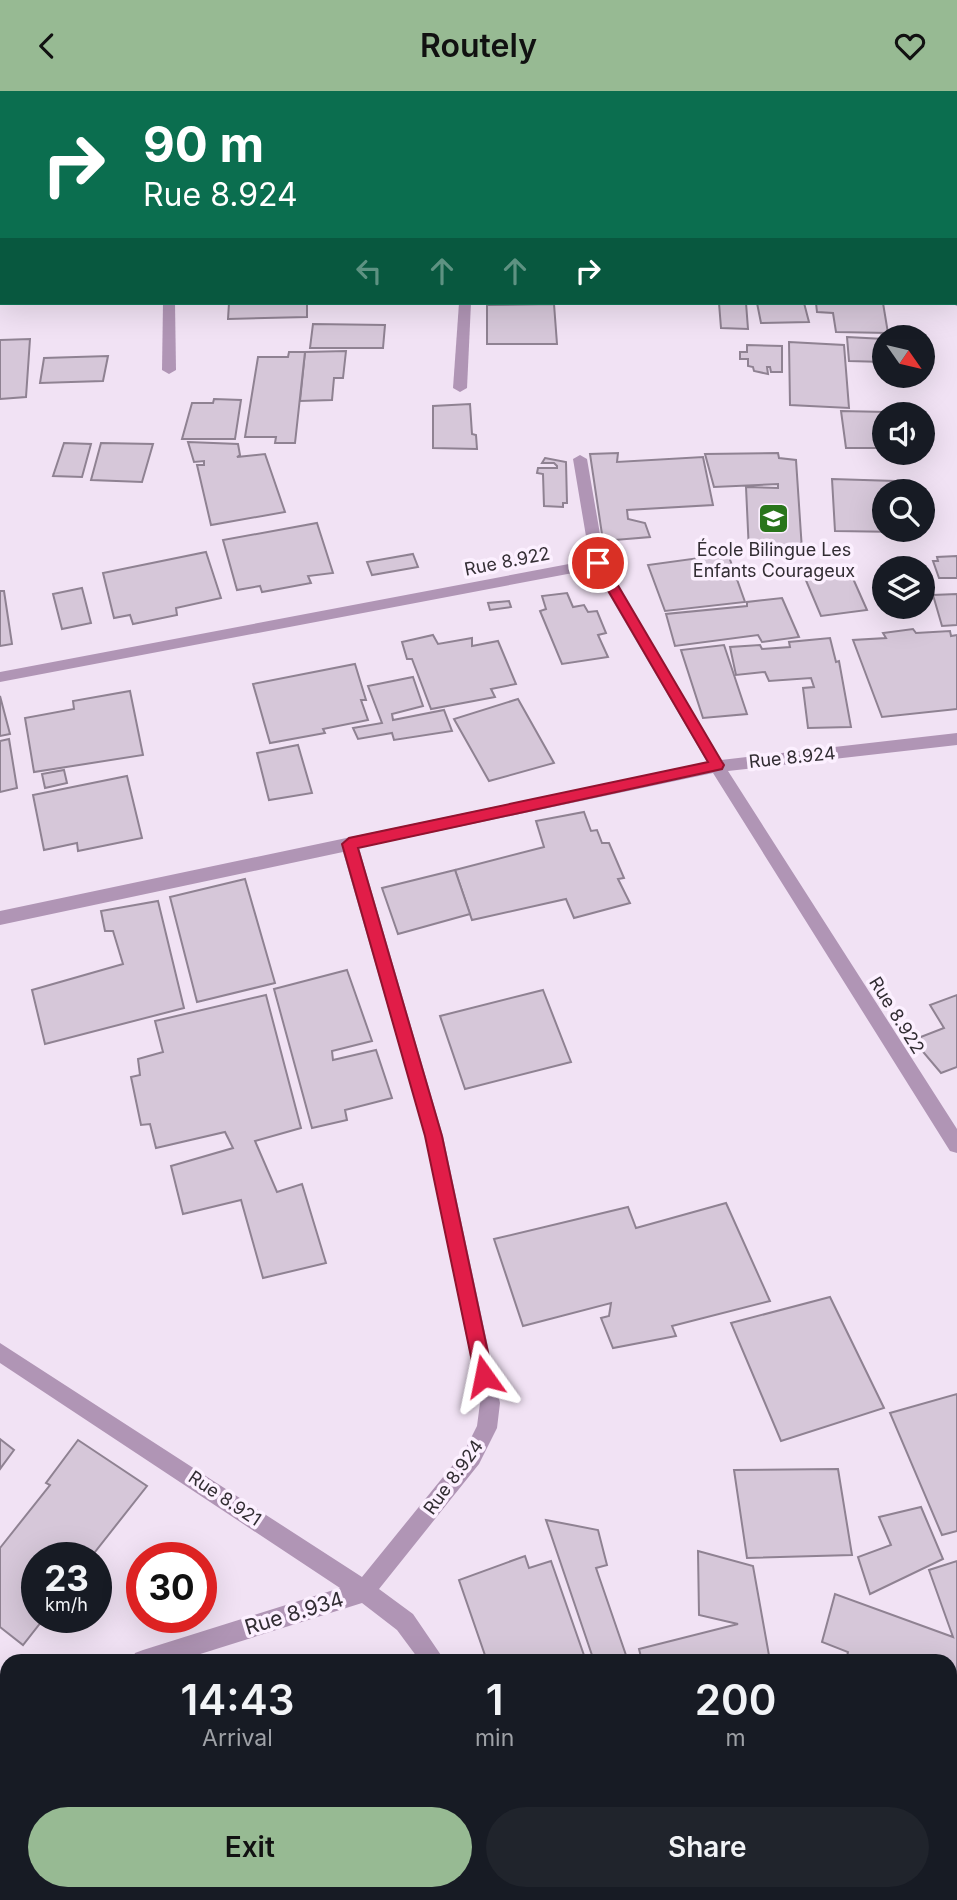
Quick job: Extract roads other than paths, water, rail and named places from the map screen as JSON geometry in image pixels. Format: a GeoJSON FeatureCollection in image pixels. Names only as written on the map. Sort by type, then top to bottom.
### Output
{"type":"FeatureCollection","features":[{"type":"Feature","properties":{"kind":"street"},"geometry":{"type":"LineString","coordinates":[[169,305],[169,370]]}},
{"type":"Feature","properties":{"kind":"street"},"geometry":{"type":"LineString","coordinates":[[460,388],[465,305]]}},
{"type":"Feature","properties":{"kind":"street"},"geometry":{"type":"LineString","coordinates":[[580,460],[598,563]]}},
{"type":"Feature","properties":{"kind":"street","name":"Rue 8.922"},"geometry":{"type":"LineString","coordinates":[[0,677],[598,563],[717,765],[957,1145]]}},
{"type":"Feature","properties":{"kind":"street","name":"Rue 8.924"},"geometry":{"type":"LineString","coordinates":[[364,1591],[472,1457],[487,1428],[490,1403],[434,1136],[349,844],[717,765],[957,739]]}},
{"type":"Feature","properties":{"kind":"street"},"geometry":{"type":"LineString","coordinates":[[0,918],[349,844]]}},
{"type":"Feature","properties":{"kind":"street","name":"Rue 8.921"},"geometry":{"type":"LineString","coordinates":[[0,1352],[364,1591],[405,1622],[429,1654]]}},
{"type":"Feature","properties":{"kind":"street","name":"Rue 8.934"},"geometry":{"type":"LineString","coordinates":[[165,1654],[364,1591]]}},
{"type":"Feature","properties":{"kind":"place","name":"École Bilingue Les Enfants Courageux"},"geometry":{"type":"Point","coordinates":[774,519]}}]}
